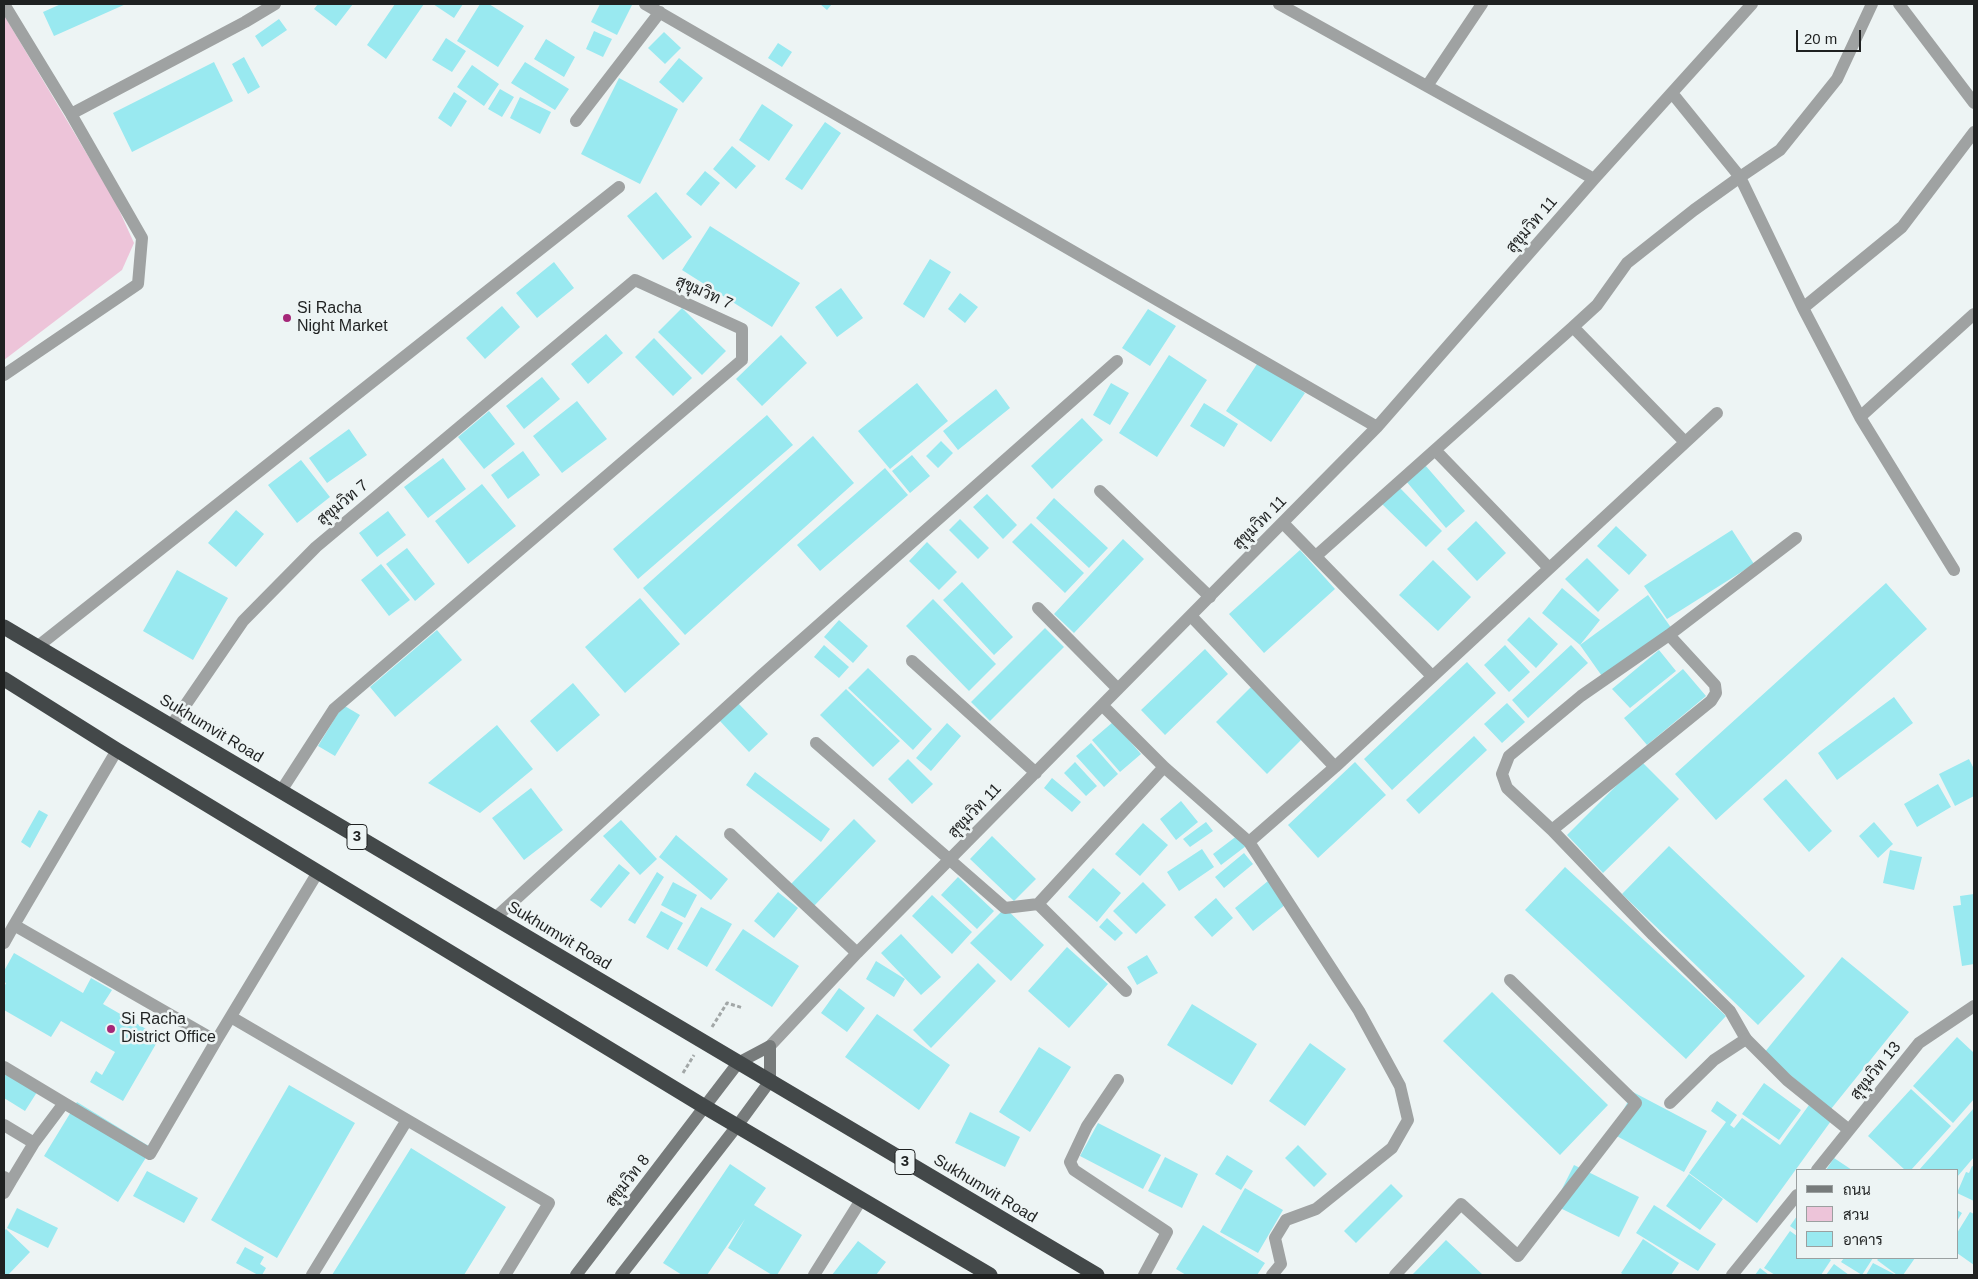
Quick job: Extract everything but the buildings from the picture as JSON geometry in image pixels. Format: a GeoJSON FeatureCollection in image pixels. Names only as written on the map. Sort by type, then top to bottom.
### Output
{"type":"FeatureCollection","features":[{"type":"Feature","properties":{"kind":"highway","name":"Sukhumvit Road"},"geometry":{"type":"LineString","coordinates":[[4,627],[1097,1275]]}},
{"type":"Feature","properties":{"kind":"highway"},"geometry":{"type":"LineString","coordinates":[[4,679],[117,750],[705,1107],[990,1275]]}},
{"type":"Feature","properties":{"kind":"main road","name":"สุขุมวิท 11"},"geometry":{"type":"LineString","coordinates":[[705,1107],[738,1063],[770,1046]]}},
{"type":"Feature","properties":{"kind":"main road"},"geometry":{"type":"LineString","coordinates":[[621,1275],[770,1081],[770,1046]]}},
{"type":"Feature","properties":{"kind":"main road","name":"สุขุมวิท 8"},"geometry":{"type":"LineString","coordinates":[[576,1275],[705,1107]]}},
{"type":"Feature","properties":{"kind":"street"},"geometry":{"type":"LineString","coordinates":[[4,4],[142,238],[138,284],[4,375]]}},
{"type":"Feature","properties":{"kind":"street"},"geometry":{"type":"LineString","coordinates":[[70,114],[245,22],[275,4]]}},
{"type":"Feature","properties":{"kind":"street"},"geometry":{"type":"LineString","coordinates":[[645,4],[1377,427]]}},
{"type":"Feature","properties":{"kind":"street"},"geometry":{"type":"LineString","coordinates":[[1279,4],[1594,179]]}},
{"type":"Feature","properties":{"kind":"street"},"geometry":{"type":"LineString","coordinates":[[1427,86],[1482,4]]}},
{"type":"Feature","properties":{"kind":"street","name":"สุขุมวิท 11"},"geometry":{"type":"LineString","coordinates":[[770,1046],[857,953],[1377,427],[1594,179],[1752,4]]}},
{"type":"Feature","properties":{"kind":"street"},"geometry":{"type":"LineString","coordinates":[[1316,556],[1597,305],[1627,263],[1694,210],[1780,150],[1837,79],[1872,4]]}},
{"type":"Feature","properties":{"kind":"street"},"geometry":{"type":"LineString","coordinates":[[1899,4],[1974,103]]}},
{"type":"Feature","properties":{"kind":"street"},"geometry":{"type":"LineString","coordinates":[[576,121],[660,12]]}},
{"type":"Feature","properties":{"kind":"street"},"geometry":{"type":"LineString","coordinates":[[1672,93],[1740,177],[1803,308],[1860,417],[1954,570]]}},
{"type":"Feature","properties":{"kind":"street"},"geometry":{"type":"LineString","coordinates":[[1803,308],[1902,227],[1974,132]]}},
{"type":"Feature","properties":{"kind":"street"},"geometry":{"type":"LineString","coordinates":[[38,647],[619,187]]}},
{"type":"Feature","properties":{"kind":"street","name":"สุขุมวิท 7"},"geometry":{"type":"LineString","coordinates":[[171,726],[243,621],[316,547],[635,280],[742,329],[742,360],[334,709],[281,791]]}},
{"type":"Feature","properties":{"kind":"street"},"geometry":{"type":"LineString","coordinates":[[1860,417],[1974,314]]}},
{"type":"Feature","properties":{"kind":"street"},"geometry":{"type":"LineString","coordinates":[[1573,327],[1685,442]]}},
{"type":"Feature","properties":{"kind":"street"},"geometry":{"type":"LineString","coordinates":[[494,918],[762,675],[1117,361]]}},
{"type":"Feature","properties":{"kind":"street"},"geometry":{"type":"LineString","coordinates":[[1249,842],[1335,768],[1717,413]]}},
{"type":"Feature","properties":{"kind":"street"},"geometry":{"type":"LineString","coordinates":[[1434,450],[1549,568]]}},
{"type":"Feature","properties":{"kind":"street"},"geometry":{"type":"LineString","coordinates":[[1100,491],[1210,597]]}},
{"type":"Feature","properties":{"kind":"street"},"geometry":{"type":"LineString","coordinates":[[1283,523],[1432,676]]}},
{"type":"Feature","properties":{"kind":"street"},"geometry":{"type":"LineString","coordinates":[[1796,538],[1669,635],[1581,696],[1509,756],[1502,774],[1507,788],[1552,830],[1652,935],[1730,1011],[1746,1039],[1788,1080],[1849,1130]]}},
{"type":"Feature","properties":{"kind":"street"},"geometry":{"type":"LineString","coordinates":[[1038,608],[1118,689]]}},
{"type":"Feature","properties":{"kind":"street"},"geometry":{"type":"LineString","coordinates":[[1191,616],[1335,768]]}},
{"type":"Feature","properties":{"kind":"street"},"geometry":{"type":"LineString","coordinates":[[1552,830],[1711,701],[1716,693],[1715,685],[1669,635]]}},
{"type":"Feature","properties":{"kind":"street"},"geometry":{"type":"LineString","coordinates":[[912,661],[1036,773]]}},
{"type":"Feature","properties":{"kind":"street"},"geometry":{"type":"LineString","coordinates":[[1102,706],[1164,767],[1249,842],[1359,1011],[1400,1086],[1408,1120],[1392,1148],[1316,1209],[1286,1220],[1275,1238],[1281,1264],[1272,1275]]}},
{"type":"Feature","properties":{"kind":"street"},"geometry":{"type":"LineString","coordinates":[[816,743],[1005,908],[1038,904],[1164,767]]}},
{"type":"Feature","properties":{"kind":"street"},"geometry":{"type":"LineString","coordinates":[[4,943],[117,750]]}},
{"type":"Feature","properties":{"kind":"street"},"geometry":{"type":"LineString","coordinates":[[730,834],[857,953]]}},
{"type":"Feature","properties":{"kind":"street"},"geometry":{"type":"LineString","coordinates":[[4,1067],[150,1154],[318,872]]}},
{"type":"Feature","properties":{"kind":"street"},"geometry":{"type":"LineString","coordinates":[[1038,904],[1126,990]]}},
{"type":"Feature","properties":{"kind":"street"},"geometry":{"type":"LineString","coordinates":[[14,925],[216,1041]]}},
{"type":"Feature","properties":{"kind":"street"},"geometry":{"type":"LineString","coordinates":[[1395,1275],[1461,1204],[1518,1256],[1636,1103],[1510,980]]}},
{"type":"Feature","properties":{"kind":"street","name":"สุขุมวิท 13"},"geometry":{"type":"LineString","coordinates":[[1818,1169],[1919,1043],[1974,1006]]}},
{"type":"Feature","properties":{"kind":"street"},"geometry":{"type":"LineString","coordinates":[[231,1016],[549,1203],[505,1275]]}},
{"type":"Feature","properties":{"kind":"street"},"geometry":{"type":"LineString","coordinates":[[1670,1103],[1714,1060],[1746,1039]]}},
{"type":"Feature","properties":{"kind":"street"},"geometry":{"type":"LineString","coordinates":[[1118,1080],[1087,1126],[1070,1162],[1074,1170],[1167,1232],[1144,1275]]}},
{"type":"Feature","properties":{"kind":"street"},"geometry":{"type":"LineString","coordinates":[[4,1193],[7,1179],[64,1103]]}},
{"type":"Feature","properties":{"kind":"street"},"geometry":{"type":"LineString","coordinates":[[312,1275],[407,1120]]}},
{"type":"Feature","properties":{"kind":"street"},"geometry":{"type":"LineString","coordinates":[[4,1125],[34,1143]]}},
{"type":"Feature","properties":{"kind":"street"},"geometry":{"type":"LineString","coordinates":[[1732,1275],[1796,1196]]}},
{"type":"Feature","properties":{"kind":"street"},"geometry":{"type":"LineString","coordinates":[[814,1275],[861,1200]]}},
{"type":"Feature","properties":{"kind":"path"},"geometry":{"type":"LineString","coordinates":[[727,1003],[743,1008]]}},
{"type":"Feature","properties":{"kind":"green space"},"geometry":{"type":"Polygon","coordinates":[[[4,15],[115,201],[134,243],[122,270],[4,360],[4,15]]]}},
{"type":"Feature","properties":{"kind":"place","name":"Si Racha Night Market"},"geometry":{"type":"Point","coordinates":[287,318]}},
{"type":"Feature","properties":{"kind":"place","name":"Si Racha District Office"},"geometry":{"type":"Point","coordinates":[111,1029]}}]}
